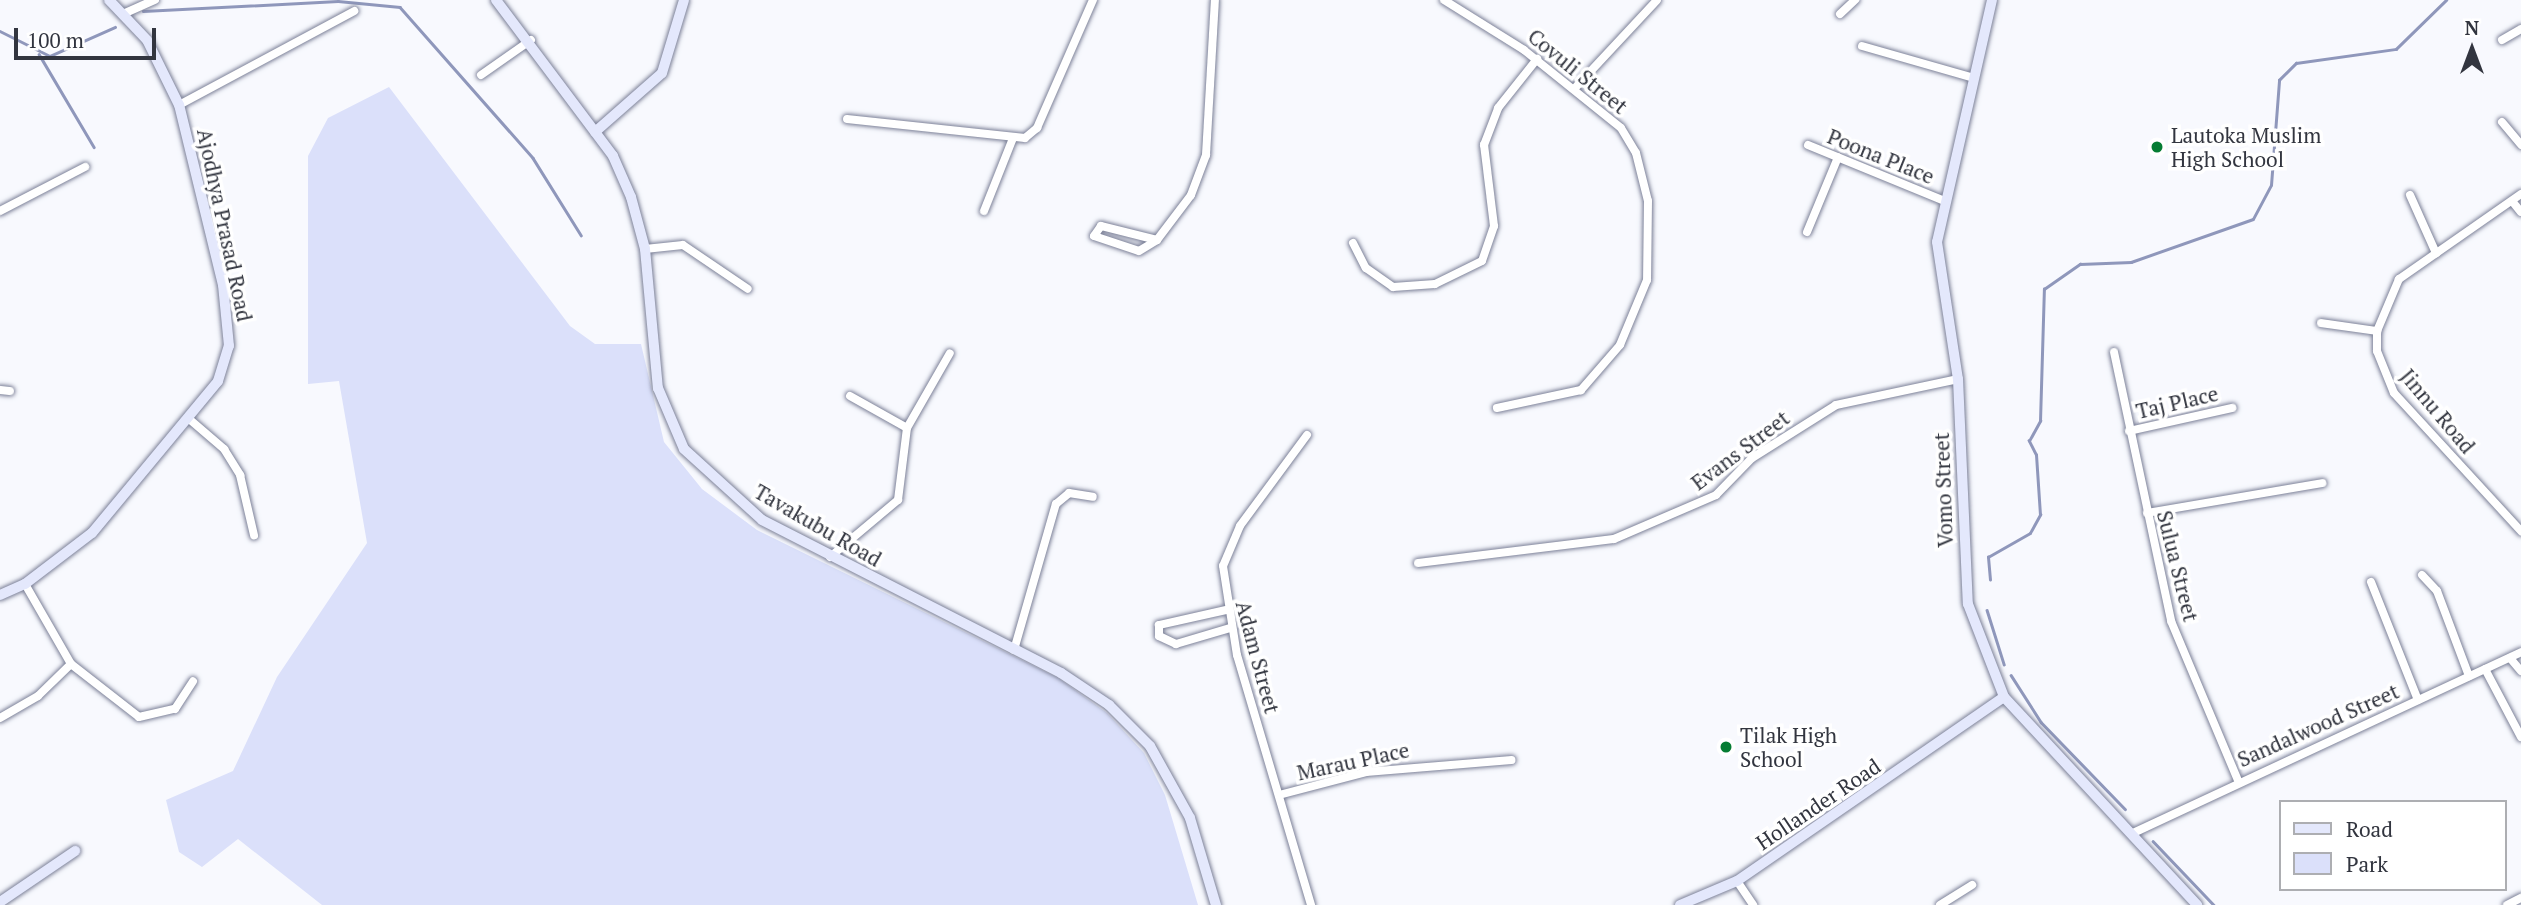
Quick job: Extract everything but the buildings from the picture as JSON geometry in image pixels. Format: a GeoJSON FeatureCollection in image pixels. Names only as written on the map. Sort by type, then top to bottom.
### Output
{"type":"FeatureCollection","features":[{"type":"Feature","properties":{"kind":"main road","name":"Ajodhya Prasad Road"},"geometry":{"type":"LineString","coordinates":[[0,594],[25,584],[92,533],[222,373],[230,317],[179,105],[147,40],[109,0]]}},
{"type":"Feature","properties":{"kind":"main road","name":"Tavakubu Road"},"geometry":{"type":"LineString","coordinates":[[496,0],[531,40],[613,156],[645,249],[658,388],[684,449],[762,520],[1014,650],[1109,705],[1150,746],[1191,818],[1216,905]]}},
{"type":"Feature","properties":{"kind":"main road"},"geometry":{"type":"LineString","coordinates":[[595,132],[662,73],[684,0]]}},
{"type":"Feature","properties":{"kind":"main road","name":"Vomo Street"},"geometry":{"type":"LineString","coordinates":[[1992,0],[1942,200],[1937,242],[1958,379],[1968,604],[2004,697],[2197,905]]}},
{"type":"Feature","properties":{"kind":"main road","name":"Hollander Road"},"geometry":{"type":"LineString","coordinates":[[1680,905],[1737,881],[2004,697]]}},
{"type":"Feature","properties":{"kind":"main road"},"geometry":{"type":"LineString","coordinates":[[0,902],[75,851]]}},
{"type":"Feature","properties":{"kind":"street"},"geometry":{"type":"LineString","coordinates":[[122,14],[155,0]]}},
{"type":"Feature","properties":{"kind":"street"},"geometry":{"type":"LineString","coordinates":[[847,119],[1013,138],[1037,128],[1093,0]]}},
{"type":"Feature","properties":{"kind":"street"},"geometry":{"type":"LineString","coordinates":[[1157,240],[1101,226],[1094,236],[1139,251],[1157,240],[1191,195],[1206,155],[1215,0]]}},
{"type":"Feature","properties":{"kind":"street","name":"Covuli Street"},"geometry":{"type":"LineString","coordinates":[[1444,0],[1537,59],[1621,128],[1636,153],[1648,201],[1643,296],[1620,345],[1581,390],[1497,408]]}},
{"type":"Feature","properties":{"kind":"street"},"geometry":{"type":"LineString","coordinates":[[1575,88],[1657,0]]}},
{"type":"Feature","properties":{"kind":"street"},"geometry":{"type":"LineString","coordinates":[[1840,14],[1855,0]]}},
{"type":"Feature","properties":{"kind":"street"},"geometry":{"type":"LineString","coordinates":[[179,105],[354,11]]}},
{"type":"Feature","properties":{"kind":"street"},"geometry":{"type":"LineString","coordinates":[[2502,40],[2521,29]]}},
{"type":"Feature","properties":{"kind":"street"},"geometry":{"type":"LineString","coordinates":[[481,75],[531,40]]}},
{"type":"Feature","properties":{"kind":"street"},"geometry":{"type":"LineString","coordinates":[[1862,46],[1974,78]]}},
{"type":"Feature","properties":{"kind":"street"},"geometry":{"type":"LineString","coordinates":[[1353,243],[1366,268],[1393,287],[1435,284],[1482,261],[1494,226],[1484,145],[1498,108],[1537,59]]}},
{"type":"Feature","properties":{"kind":"street"},"geometry":{"type":"LineString","coordinates":[[2502,122],[2521,145]]}},
{"type":"Feature","properties":{"kind":"street"},"geometry":{"type":"LineString","coordinates":[[984,211],[1013,138]]}},
{"type":"Feature","properties":{"kind":"street","name":"Poona Place"},"geometry":{"type":"LineString","coordinates":[[1808,145],[1942,200]]}},
{"type":"Feature","properties":{"kind":"street"},"geometry":{"type":"LineString","coordinates":[[1807,232],[1838,157]]}},
{"type":"Feature","properties":{"kind":"street"},"geometry":{"type":"LineString","coordinates":[[0,211],[85,167]]}},
{"type":"Feature","properties":{"kind":"street"},"geometry":{"type":"LineString","coordinates":[[2320,323],[2377,331],[2399,279],[2521,194]]}},
{"type":"Feature","properties":{"kind":"street"},"geometry":{"type":"LineString","coordinates":[[2410,195],[2436,253]]}},
{"type":"Feature","properties":{"kind":"street"},"geometry":{"type":"LineString","coordinates":[[2512,201],[2521,212]]}},
{"type":"Feature","properties":{"kind":"street"},"geometry":{"type":"LineString","coordinates":[[645,249],[682,244],[748,289]]}},
{"type":"Feature","properties":{"kind":"street","name":"Jinnu Road"},"geometry":{"type":"LineString","coordinates":[[2377,331],[2377,351],[2394,393],[2521,531]]}},
{"type":"Feature","properties":{"kind":"street","name":"Sulua Street"},"geometry":{"type":"LineString","coordinates":[[2114,352],[2171,621],[2238,780]]}},
{"type":"Feature","properties":{"kind":"street"},"geometry":{"type":"LineString","coordinates":[[830,557],[898,500],[907,428],[950,353]]}},
{"type":"Feature","properties":{"kind":"street","name":"Evans Street"},"geometry":{"type":"LineString","coordinates":[[1418,563],[1615,539],[1716,495],[1752,458],[1836,405],[1958,379]]}},
{"type":"Feature","properties":{"kind":"street"},"geometry":{"type":"LineString","coordinates":[[850,396],[907,428]]}},
{"type":"Feature","properties":{"kind":"street","name":"Taj Place"},"geometry":{"type":"LineString","coordinates":[[2129,431],[2232,408]]}},
{"type":"Feature","properties":{"kind":"street"},"geometry":{"type":"LineString","coordinates":[[188,418],[224,449],[240,475],[254,535]]}},
{"type":"Feature","properties":{"kind":"street","name":"Adam Street"},"geometry":{"type":"LineString","coordinates":[[1307,435],[1240,526],[1223,566],[1230,628],[1311,905]]}},
{"type":"Feature","properties":{"kind":"street"},"geometry":{"type":"LineString","coordinates":[[2147,513],[2322,483]]}},
{"type":"Feature","properties":{"kind":"street"},"geometry":{"type":"LineString","coordinates":[[1014,650],[1056,504],[1069,493],[1093,497]]}},
{"type":"Feature","properties":{"kind":"street"},"geometry":{"type":"LineString","coordinates":[[2422,575],[2437,592],[2469,676]]}},
{"type":"Feature","properties":{"kind":"street"},"geometry":{"type":"LineString","coordinates":[[2371,582],[2418,700]]}},
{"type":"Feature","properties":{"kind":"street"},"geometry":{"type":"LineString","coordinates":[[25,584],[71,664],[139,717],[175,709],[194,681]]}},
{"type":"Feature","properties":{"kind":"street"},"geometry":{"type":"LineString","coordinates":[[1226,610],[1159,625],[1159,636],[1176,644],[1230,628]]}},
{"type":"Feature","properties":{"kind":"street","name":"Sandalwood Street"},"geometry":{"type":"LineString","coordinates":[[2131,834],[2238,780],[2521,652]]}},
{"type":"Feature","properties":{"kind":"street"},"geometry":{"type":"LineString","coordinates":[[2511,658],[2521,671]]}},
{"type":"Feature","properties":{"kind":"street"},"geometry":{"type":"LineString","coordinates":[[0,718],[38,696],[71,664]]}},
{"type":"Feature","properties":{"kind":"street"},"geometry":{"type":"LineString","coordinates":[[2485,669],[2521,737]]}},
{"type":"Feature","properties":{"kind":"street","name":"Marau Place"},"geometry":{"type":"LineString","coordinates":[[1279,796],[1366,772],[1434,763],[1512,760]]}},
{"type":"Feature","properties":{"kind":"street"},"geometry":{"type":"LineString","coordinates":[[1737,881],[1753,905]]}},
{"type":"Feature","properties":{"kind":"street"},"geometry":{"type":"LineString","coordinates":[[1940,905],[1972,885]]}},
{"type":"Feature","properties":{"kind":"street"},"geometry":{"type":"LineString","coordinates":[[2507,905],[2521,898]]}},
{"type":"Feature","properties":{"kind":"green space"},"geometry":{"type":"Polygon","coordinates":[[[389,87],[570,326],[595,344],[641,344],[664,442],[702,489],[757,530],[1058,678],[1107,713],[1144,753],[1165,795],[1198,905],[322,905],[238,839],[202,867],[179,852],[166,800],[233,771],[277,677],[367,543],[339,381],[308,384],[308,156],[328,118],[389,87]]]}},
{"type":"Feature","properties":{"kind":"waterway"},"geometry":{"type":"LineString","coordinates":[[1990,580],[1988,557],[2030,533],[2040,515],[2036,455],[2029,441],[2040,421],[2044,289],[2080,264],[2131,262],[2253,219],[2271,185],[2279,80],[2296,63],[2396,49],[2446,0]]}},
{"type":"Feature","properties":{"kind":"waterway"},"geometry":{"type":"LineString","coordinates":[[143,11],[338,1],[400,7],[533,158],[581,235]]}},
{"type":"Feature","properties":{"kind":"waterway"},"geometry":{"type":"LineString","coordinates":[[0,31],[50,56],[115,27]]}},
{"type":"Feature","properties":{"kind":"waterway"},"geometry":{"type":"LineString","coordinates":[[39,54],[94,147]]}},
{"type":"Feature","properties":{"kind":"waterway"},"geometry":{"type":"LineString","coordinates":[[1987,610],[2004,664]]}},
{"type":"Feature","properties":{"kind":"waterway"},"geometry":{"type":"LineString","coordinates":[[2011,675],[2041,722],[2125,809]]}},
{"type":"Feature","properties":{"kind":"waterway"},"geometry":{"type":"LineString","coordinates":[[2153,841],[2214,905]]}},
{"type":"Feature","properties":{"kind":"place","name":"Lautoka Muslim High School"},"geometry":{"type":"Point","coordinates":[2157,147]}},
{"type":"Feature","properties":{"kind":"place","name":"Tilak High School"},"geometry":{"type":"Point","coordinates":[1726,747]}}]}
